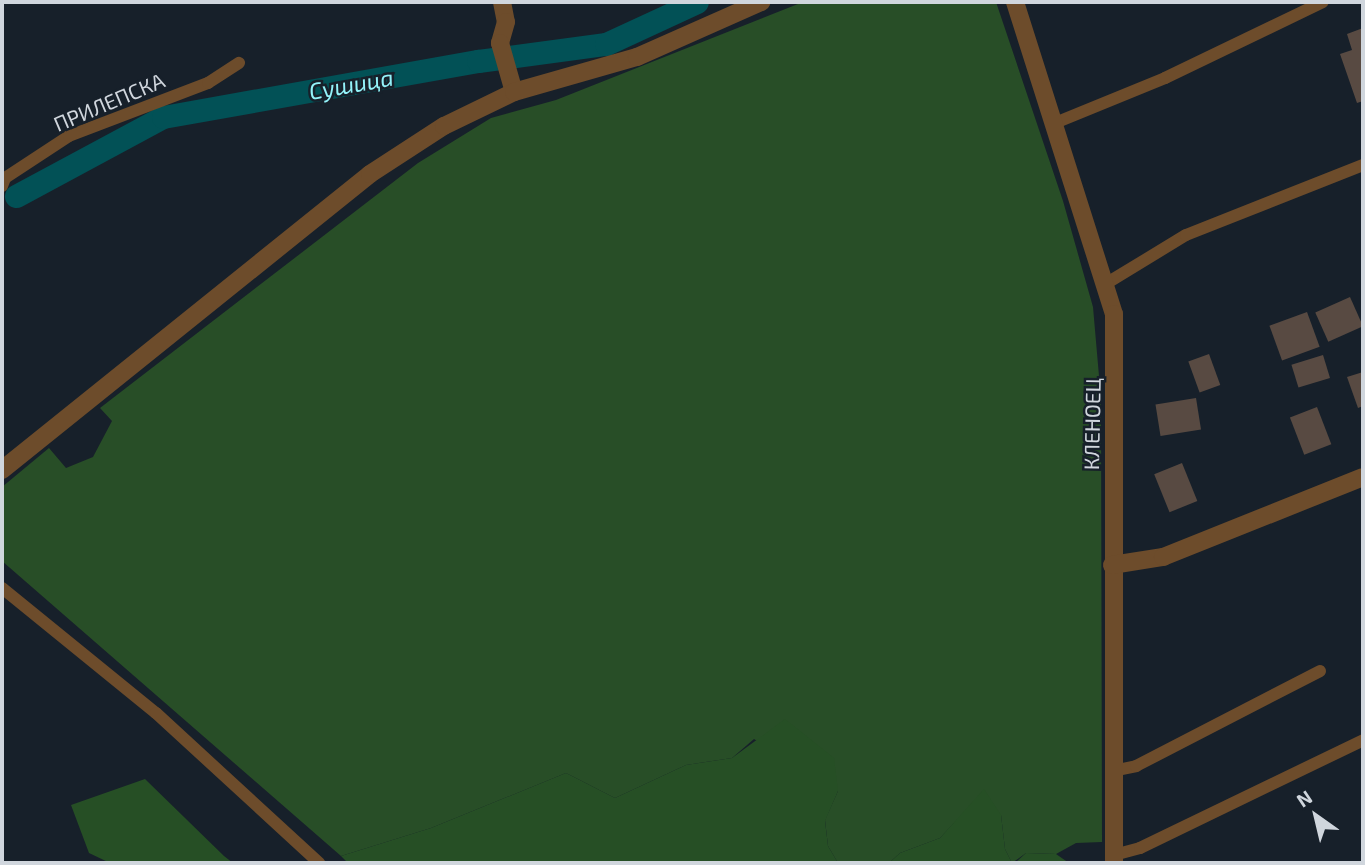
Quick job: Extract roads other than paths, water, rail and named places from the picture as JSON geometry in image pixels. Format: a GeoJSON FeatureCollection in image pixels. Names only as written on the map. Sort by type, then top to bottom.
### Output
{"type":"FeatureCollection","features":[{"type":"Feature","properties":{"kind":"street"},"geometry":{"type":"LineString","coordinates":[[502,2],[506,22],[500,43],[514,92]]}},
{"type":"Feature","properties":{"kind":"street"},"geometry":{"type":"LineString","coordinates":[[2,470],[370,174],[444,126],[514,92],[637,57],[761,2]]}},
{"type":"Feature","properties":{"kind":"street","name":"КЛЕНОЕЦ"},"geometry":{"type":"LineString","coordinates":[[1015,2],[1107,284],[1114,314],[1114,859]]}},
{"type":"Feature","properties":{"kind":"street"},"geometry":{"type":"LineString","coordinates":[[1112,565],[1163,557],[1363,477]]}},
{"type":"Feature","properties":{"kind":"lane"},"geometry":{"type":"LineString","coordinates":[[1055,123],[1165,78],[1323,2]]}},
{"type":"Feature","properties":{"kind":"lane","name":"ПРИЛЕПСКА"},"geometry":{"type":"LineString","coordinates":[[2,186],[5,178],[69,136],[208,83],[239,63]]}},
{"type":"Feature","properties":{"kind":"lane"},"geometry":{"type":"LineString","coordinates":[[1107,284],[1186,235],[1363,165]]}},
{"type":"Feature","properties":{"kind":"lane"},"geometry":{"type":"LineString","coordinates":[[2,588],[156,713],[319,863]]}},
{"type":"Feature","properties":{"kind":"lane"},"geometry":{"type":"LineString","coordinates":[[1113,771],[1136,766],[1320,671]]}},
{"type":"Feature","properties":{"kind":"lane"},"geometry":{"type":"LineString","coordinates":[[1114,859],[1363,740]]}},
{"type":"Feature","properties":{"kind":"waterway","name":"Сушица"},"geometry":{"type":"LineString","coordinates":[[16,196],[163,117],[478,61],[606,44],[697,2]]}}]}
